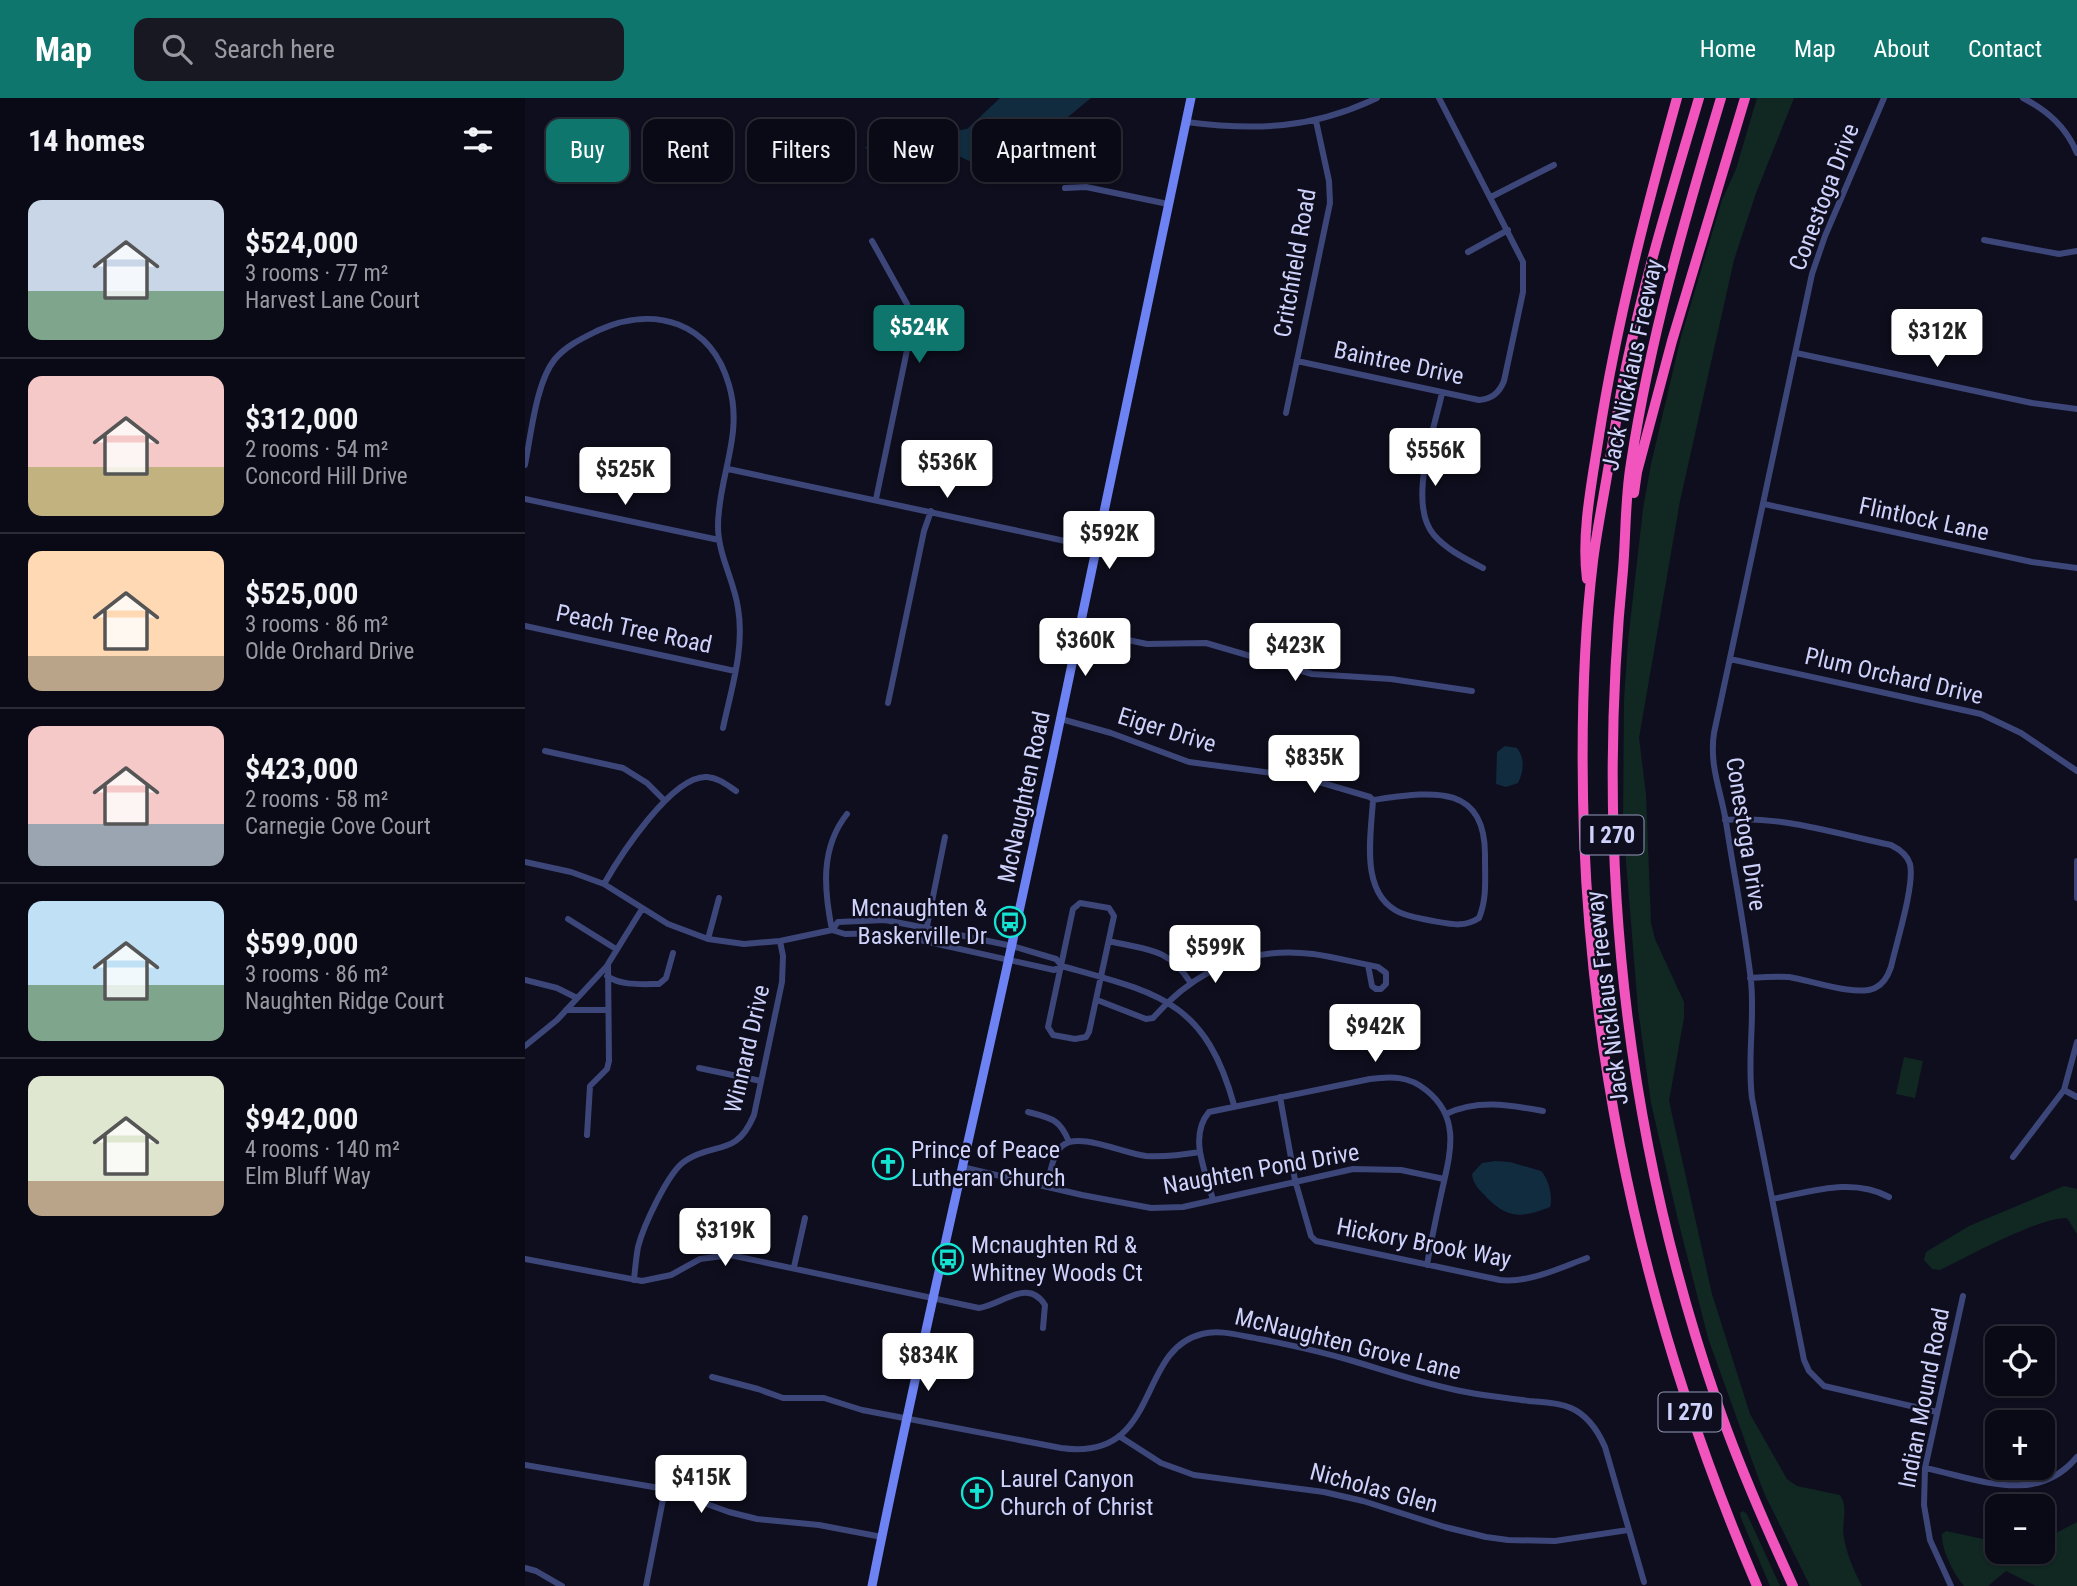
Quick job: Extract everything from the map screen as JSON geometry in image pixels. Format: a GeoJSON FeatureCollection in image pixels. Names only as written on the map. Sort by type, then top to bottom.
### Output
{"type":"FeatureCollection","features":[{"type":"Feature","properties":{"kind":"highway"},"geometry":{"type":"LineString","coordinates":[[1590,599],[1584,558],[1594,464],[1608,382],[1633,262],[1677,98]]}},
{"type":"Feature","properties":{"kind":"highway","name":"Jack Nicklaus Freeway"},"geometry":{"type":"LineString","coordinates":[[1699,98],[1656,247],[1622,386],[1593,558],[1581,751],[1594,980],[1610,1102],[1635,1222],[1667,1342],[1701,1446],[1757,1586]]}},
{"type":"Feature","properties":{"kind":"highway","name":"Jack Nicklaus Freeway"},"geometry":{"type":"LineString","coordinates":[[1721,98],[1690,199],[1657,325],[1630,468],[1612,688],[1611,816],[1619,950],[1640,1103],[1669,1239],[1707,1373],[1755,1502],[1793,1586]]}},
{"type":"Feature","properties":{"kind":"highway"},"geometry":{"type":"LineString","coordinates":[[1623,565],[1637,472],[1672,341],[1745,98]]}},
{"type":"Feature","properties":{"kind":"street","name":"McNaughten Road"},"geometry":{"type":"LineString","coordinates":[[872,1586],[1098,548],[1191,98]]}},
{"type":"Feature","properties":{"kind":"street"},"geometry":{"type":"LineString","coordinates":[[1186,122],[1231,128],[1263,128],[1316,121],[1351,111],[1377,98]]}},
{"type":"Feature","properties":{"kind":"street"},"geometry":{"type":"LineString","coordinates":[[1439,98],[1508,230],[1468,252]]}},
{"type":"Feature","properties":{"kind":"street","name":"Conestoga Drive"},"geometry":{"type":"LineString","coordinates":[[1884,98],[1825,236],[1812,274],[1712,745],[1713,772],[1725,820],[1750,978],[1752,1024],[1749,1077],[1803,1354],[1809,1371],[1824,1386],[1937,1412]]}},
{"type":"Feature","properties":{"kind":"street"},"geometry":{"type":"LineString","coordinates":[[2023,98],[2039,106],[2055,120],[2071,140],[2077,153]]}},
{"type":"Feature","properties":{"kind":"street","name":"Critchfield Road"},"geometry":{"type":"LineString","coordinates":[[1286,413],[1330,203],[1328,172],[1316,121]]}},
{"type":"Feature","properties":{"kind":"street"},"geometry":{"type":"LineString","coordinates":[[1491,197],[1554,165]]}},
{"type":"Feature","properties":{"kind":"street"},"geometry":{"type":"LineString","coordinates":[[1065,188],[1086,187],[1168,204]]}},
{"type":"Feature","properties":{"kind":"street","name":"Baintree Drive"},"geometry":{"type":"LineString","coordinates":[[1297,361],[1479,400],[1493,397],[1504,381],[1524,282],[1523,262],[1508,230]]}},
{"type":"Feature","properties":{"kind":"street"},"geometry":{"type":"LineString","coordinates":[[1984,240],[2059,254],[2077,251]]}},
{"type":"Feature","properties":{"kind":"street"},"geometry":{"type":"LineString","coordinates":[[872,241],[911,315],[911,331],[876,499]]}},
{"type":"Feature","properties":{"kind":"street"},"geometry":{"type":"LineString","coordinates":[[525,465],[548,370],[554,360],[572,343],[626,319],[645,317],[678,324],[697,335],[711,348],[724,371],[732,397],[734,429],[718,523],[719,540],[739,608],[740,638],[723,728]]}},
{"type":"Feature","properties":{"kind":"street"},"geometry":{"type":"LineString","coordinates":[[1796,352],[2006,398],[2077,409]]}},
{"type":"Feature","properties":{"kind":"street"},"geometry":{"type":"LineString","coordinates":[[1441,393],[1422,484],[1425,523],[1444,545],[1483,568]]}},
{"type":"Feature","properties":{"kind":"street"},"geometry":{"type":"LineString","coordinates":[[728,469],[1098,548]]}},
{"type":"Feature","properties":{"kind":"street"},"geometry":{"type":"LineString","coordinates":[[525,499],[719,540]]}},
{"type":"Feature","properties":{"kind":"street","name":"Flintlock Lane"},"geometry":{"type":"LineString","coordinates":[[1763,504],[2032,562],[2077,568]]}},
{"type":"Feature","properties":{"kind":"street"},"geometry":{"type":"LineString","coordinates":[[888,704],[931,511]]}},
{"type":"Feature","properties":{"kind":"street","name":"Peach Tree Road"},"geometry":{"type":"LineString","coordinates":[[525,626],[735,671]]}},
{"type":"Feature","properties":{"kind":"street"},"geometry":{"type":"LineString","coordinates":[[1080,630],[1147,644],[1206,643],[1312,674],[1391,679],[1472,691]]}},
{"type":"Feature","properties":{"kind":"street","name":"Plum Orchard Drive"},"geometry":{"type":"LineString","coordinates":[[1730,659],[1981,714],[2021,733],[2077,771]]}},
{"type":"Feature","properties":{"kind":"street","name":"Eiger Drive"},"geometry":{"type":"LineString","coordinates":[[1061,719],[1111,733],[1189,762],[1302,777],[1373,800],[1440,794],[1453,797],[1476,815],[1486,843],[1484,898],[1479,918],[1464,926],[1399,913],[1387,903],[1372,876],[1369,860],[1373,800]]}},
{"type":"Feature","properties":{"kind":"street"},"geometry":{"type":"LineString","coordinates":[[545,751],[623,768],[647,783],[665,801]]}},
{"type":"Feature","properties":{"kind":"street"},"geometry":{"type":"LineString","coordinates":[[604,884],[634,837],[665,801],[697,778],[709,777],[723,782],[736,792]]}},
{"type":"Feature","properties":{"kind":"street"},"geometry":{"type":"LineString","coordinates":[[832,930],[825,897],[825,870],[838,825],[847,814]]}},
{"type":"Feature","properties":{"kind":"street"},"geometry":{"type":"LineString","coordinates":[[1725,820],[1747,818],[1776,821],[1891,845],[1907,857],[1910,869],[1910,882],[1891,967],[1887,978],[1879,987],[1867,991],[1786,977],[1750,978]]}},
{"type":"Feature","properties":{"kind":"street"},"geometry":{"type":"LineString","coordinates":[[923,941],[945,837]]}},
{"type":"Feature","properties":{"kind":"street"},"geometry":{"type":"LineString","coordinates":[[2077,861],[2077,898]]}},
{"type":"Feature","properties":{"kind":"street"},"geometry":{"type":"LineString","coordinates":[[525,862],[571,872],[604,884],[684,932],[708,939],[744,944],[832,930],[845,934],[888,933],[1054,970],[1062,967],[1142,989],[1168,1001],[1199,1030],[1216,1052],[1234,1105]]}},
{"type":"Feature","properties":{"kind":"street"},"geometry":{"type":"LineString","coordinates":[[708,939],[719,898]]}},
{"type":"Feature","properties":{"kind":"street"},"geometry":{"type":"LineString","coordinates":[[1085,903],[1109,908],[1114,916],[1097,1000],[1086,1037],[1076,1039],[1053,1035],[1048,1027],[1062,967],[1076,905],[1085,903]]}},
{"type":"Feature","properties":{"kind":"street"},"geometry":{"type":"LineString","coordinates":[[525,1046],[566,1010],[608,964],[642,908]]}},
{"type":"Feature","properties":{"kind":"street"},"geometry":{"type":"LineString","coordinates":[[568,919],[616,949]]}},
{"type":"Feature","properties":{"kind":"street"},"geometry":{"type":"LineString","coordinates":[[832,930],[838,922],[885,920],[1011,946],[1056,959],[1062,967]]}},
{"type":"Feature","properties":{"kind":"street","name":"Winnard Drive"},"geometry":{"type":"LineString","coordinates":[[634,1280],[641,1240],[672,1173],[686,1160],[723,1149],[743,1136],[754,1115],[782,982],[783,956],[780,940]]}},
{"type":"Feature","properties":{"kind":"street"},"geometry":{"type":"LineString","coordinates":[[1109,941],[1165,954],[1180,966],[1191,982]]}},
{"type":"Feature","properties":{"kind":"street"},"geometry":{"type":"LineString","coordinates":[[607,976],[622,982],[659,984],[666,978],[673,953]]}},
{"type":"Feature","properties":{"kind":"street"},"geometry":{"type":"LineString","coordinates":[[1097,1000],[1146,1020],[1153,1018],[1191,982],[1230,963],[1266,954],[1310,953],[1368,965]]}},
{"type":"Feature","properties":{"kind":"street"},"geometry":{"type":"LineString","coordinates":[[587,1135],[589,1090],[592,1083],[607,1069],[609,1061],[608,964]]}},
{"type":"Feature","properties":{"kind":"street"},"geometry":{"type":"LineString","coordinates":[[525,981],[558,989],[577,998]]}},
{"type":"Feature","properties":{"kind":"street"},"geometry":{"type":"LineString","coordinates":[[566,1010],[607,1010]]}},
{"type":"Feature","properties":{"kind":"street"},"geometry":{"type":"LineString","coordinates":[[2013,1157],[2064,1090],[2077,1042]]}},
{"type":"Feature","properties":{"kind":"street"},"geometry":{"type":"LineString","coordinates":[[699,1068],[761,1081]]}},
{"type":"Feature","properties":{"kind":"street"},"geometry":{"type":"LineString","coordinates":[[1213,1200],[1198,1134],[1209,1112],[1370,1079],[1398,1077],[1421,1086],[1438,1099],[1446,1114],[1451,1144],[1427,1265]]}},
{"type":"Feature","properties":{"kind":"street"},"geometry":{"type":"LineString","coordinates":[[2064,1090],[2077,1097]]}},
{"type":"Feature","properties":{"kind":"street"},"geometry":{"type":"LineString","coordinates":[[1280,1097],[1295,1180]]}},
{"type":"Feature","properties":{"kind":"street"},"geometry":{"type":"LineString","coordinates":[[1446,1114],[1458,1108],[1487,1104],[1542,1111]]}},
{"type":"Feature","properties":{"kind":"street"},"geometry":{"type":"LineString","coordinates":[[1028,1112],[1056,1121],[1069,1142]]}},
{"type":"Feature","properties":{"kind":"street"},"geometry":{"type":"LineString","coordinates":[[1048,1187],[1057,1154],[1069,1142],[1086,1140],[1145,1156],[1200,1152]]}},
{"type":"Feature","properties":{"kind":"street","name":"Naughten Pond Drive"},"geometry":{"type":"LineString","coordinates":[[962,1167],[1151,1208],[1183,1207],[1353,1169],[1383,1168],[1444,1179]]}},
{"type":"Feature","properties":{"kind":"street","name":"Hickory Brook Way"},"geometry":{"type":"LineString","coordinates":[[1295,1180],[1311,1236],[1316,1241],[1513,1281],[1531,1278],[1587,1258]]}},
{"type":"Feature","properties":{"kind":"street"},"geometry":{"type":"LineString","coordinates":[[1772,1199],[1833,1187],[1855,1186],[1873,1188],[1889,1197]]}},
{"type":"Feature","properties":{"kind":"street"},"geometry":{"type":"LineString","coordinates":[[794,1267],[805,1218]]}},
{"type":"Feature","properties":{"kind":"street"},"geometry":{"type":"LineString","coordinates":[[525,1259],[634,1280],[659,1279],[700,1259],[721,1255],[794,1267],[979,1308],[994,1305],[1018,1292],[1029,1292],[1041,1298],[1045,1305],[1043,1328]]}},
{"type":"Feature","properties":{"kind":"street","name":"Indian Mound Road"},"geometry":{"type":"LineString","coordinates":[[1951,1586],[1930,1541],[1924,1505],[1925,1468],[1963,1296]]}},
{"type":"Feature","properties":{"kind":"street","name":"McNaughten Grove Lane"},"geometry":{"type":"LineString","coordinates":[[1119,1436],[1134,1420],[1170,1354],[1201,1334],[1228,1333],[1298,1346],[1447,1388],[1571,1408],[1588,1420],[1602,1440],[1644,1582]]}},
{"type":"Feature","properties":{"kind":"street"},"geometry":{"type":"LineString","coordinates":[[712,1377],[783,1398],[824,1398],[862,1410],[1074,1450],[1097,1447],[1119,1436]]}},
{"type":"Feature","properties":{"kind":"street","name":"Nicholas Glen"},"geometry":{"type":"LineString","coordinates":[[1119,1436],[1161,1463],[1194,1475],[1324,1492],[1486,1536],[1508,1540],[1555,1541],[1628,1530]]}},
{"type":"Feature","properties":{"kind":"street"},"geometry":{"type":"LineString","coordinates":[[1925,1468],[2005,1485],[2037,1485],[2054,1479],[2077,1458]]}},
{"type":"Feature","properties":{"kind":"street"},"geometry":{"type":"LineString","coordinates":[[525,1465],[665,1489],[745,1516],[831,1526],[882,1537]]}},
{"type":"Feature","properties":{"kind":"street"},"geometry":{"type":"LineString","coordinates":[[646,1586],[665,1489]]}},
{"type":"Feature","properties":{"kind":"street"},"geometry":{"type":"LineString","coordinates":[[525,1568],[536,1571],[562,1586]]}},
{"type":"Feature","properties":{"kind":"green space"},"geometry":{"type":"Polygon","coordinates":[[[1757,98],[1794,98],[1756,193],[1734,260],[1680,501],[1639,738],[1646,794],[1651,923],[1655,939],[1684,1002],[1684,1018],[1669,1101],[1712,1294],[1750,1414],[1787,1479],[1797,1486],[1840,1495],[1844,1505],[1845,1544],[1862,1586],[1810,1586],[1764,1493],[1708,1338],[1651,1103],[1638,1009],[1623,824],[1624,700],[1628,641],[1643,509],[1651,464],[1681,337],[1722,200],[1736,169],[1757,98]]]}},
{"type":"Feature","properties":{"kind":"green space"},"geometry":{"type":"Polygon","coordinates":[[[1904,1057],[1923,1061],[1915,1098],[1896,1094],[1904,1057]]]}},
{"type":"Feature","properties":{"kind":"green space"},"geometry":{"type":"Polygon","coordinates":[[[2064,1186],[2077,1189],[2077,1234],[2067,1218],[2054,1220],[2003,1239],[1940,1270],[1932,1269],[1924,1260],[1926,1252],[1969,1226],[2064,1186]]]}},
{"type":"Feature","properties":{"kind":"green space"},"geometry":{"type":"Polygon","coordinates":[[[1743,1511],[1747,1514],[1780,1586],[1770,1586],[1741,1518],[1740,1513],[1743,1511]]]}},
{"type":"Feature","properties":{"kind":"green space"},"geometry":{"type":"Polygon","coordinates":[[[2077,1522],[2077,1586],[2036,1586],[2006,1571],[1988,1586],[1964,1586],[1949,1562],[1942,1540],[1942,1534],[1946,1531],[1985,1539],[1985,1564],[2055,1564],[2056,1533],[2077,1522]]]}},
{"type":"Feature","properties":{"kind":"water"},"geometry":{"type":"Polygon","coordinates":[[[1000,98],[1091,98],[1066,119],[978,119],[1000,98]]]}},
{"type":"Feature","properties":{"kind":"water"},"geometry":{"type":"Polygon","coordinates":[[[972,124],[972,162],[958,156],[958,130],[967,129],[972,124]]]}},
{"type":"Feature","properties":{"kind":"water"},"geometry":{"type":"Polygon","coordinates":[[[1505,746],[1517,748],[1523,765],[1518,783],[1506,787],[1496,784],[1497,752],[1505,746]]]}},
{"type":"Feature","properties":{"kind":"water"},"geometry":{"type":"Polygon","coordinates":[[[1510,1162],[1541,1171],[1550,1189],[1550,1207],[1524,1215],[1509,1213],[1495,1205],[1477,1187],[1472,1174],[1482,1163],[1510,1162]]]}},
{"type":"Feature","properties":{"kind":"place","name":"Mcnaughten & Baskerville Dr"},"geometry":{"type":"Point","coordinates":[1010,922]}},
{"type":"Feature","properties":{"kind":"place","name":"Prince of Peace Lutheran Church"},"geometry":{"type":"Point","coordinates":[888,1164]}},
{"type":"Feature","properties":{"kind":"place","name":"Mcnaughten Rd & Whitney Woods Ct"},"geometry":{"type":"Point","coordinates":[948,1259]}},
{"type":"Feature","properties":{"kind":"place","name":"Laurel Canyon Church of Christ"},"geometry":{"type":"Point","coordinates":[977,1493]}}]}
